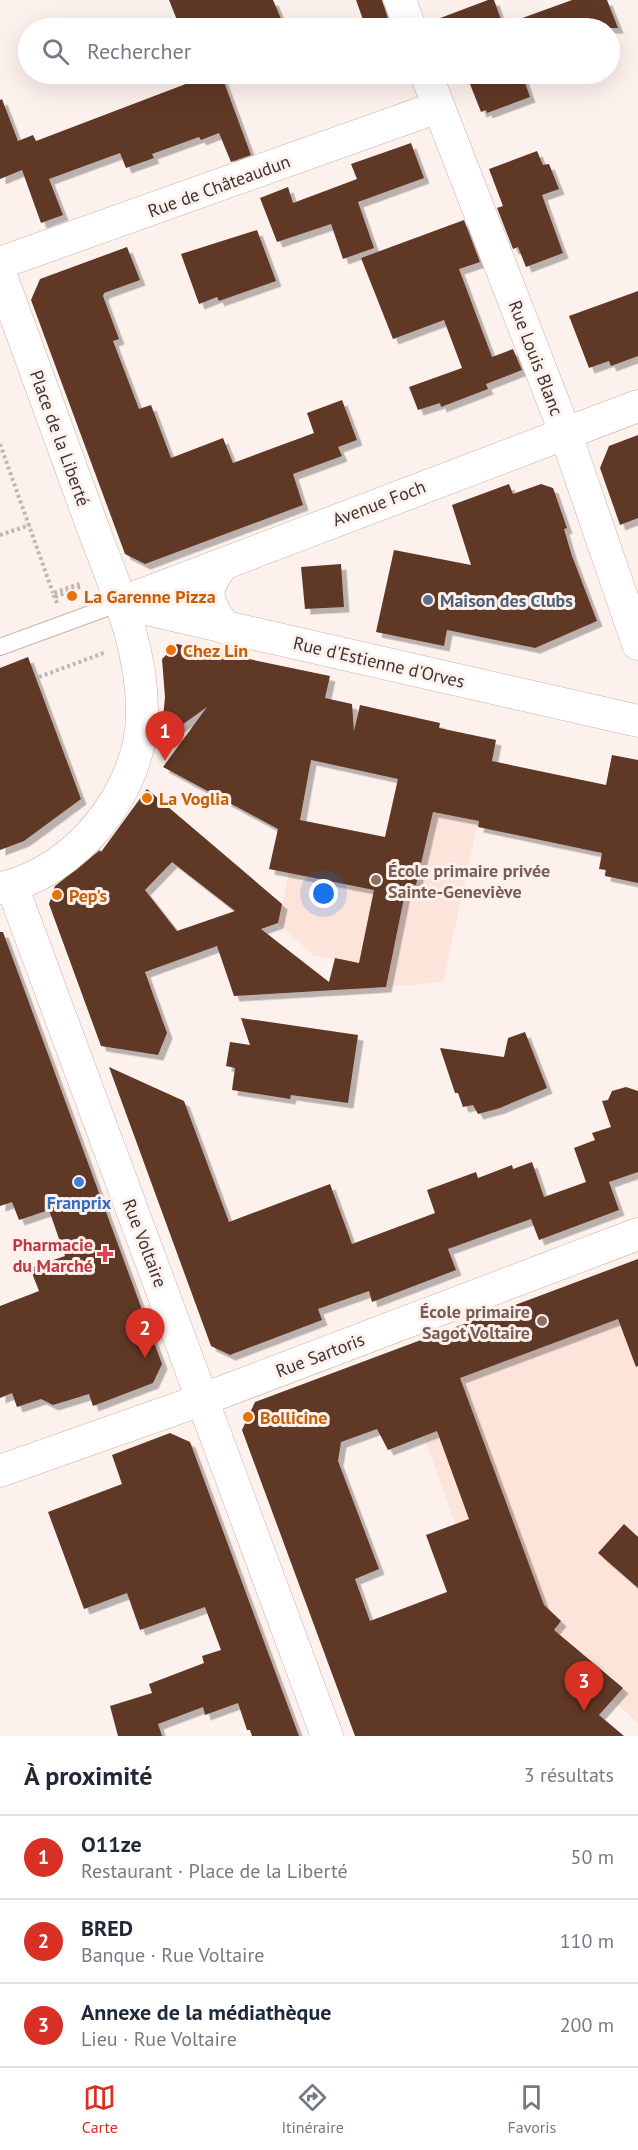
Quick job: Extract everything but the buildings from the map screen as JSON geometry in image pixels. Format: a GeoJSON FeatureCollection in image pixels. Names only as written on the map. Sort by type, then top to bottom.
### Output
{"type":"FeatureCollection","features":[{"type":"Feature","properties":{"kind":"street"},"geometry":{"type":"LineString","coordinates":[[400,0],[406,18]]}},
{"type":"Feature","properties":{"kind":"street","name":"Rue Louis Blanc"},"geometry":{"type":"LineString","coordinates":[[430,84],[565,432],[638,644]]}},
{"type":"Feature","properties":{"kind":"street","name":"Rue de Châteaudun"},"geometry":{"type":"LineString","coordinates":[[0,263],[438,107]]}},
{"type":"Feature","properties":{"kind":"street","name":"Place de la Liberté"},"geometry":{"type":"LineString","coordinates":[[0,273],[136,647],[142,715],[134,761],[118,800],[81,845],[48,869],[6,887]]}},
{"type":"Feature","properties":{"kind":"street","name":"Avenue Foch"},"geometry":{"type":"LineString","coordinates":[[120,603],[638,406]]}},
{"type":"Feature","properties":{"kind":"street"},"geometry":{"type":"LineString","coordinates":[[223,564],[209,583],[211,607],[225,628]]}},
{"type":"Feature","properties":{"kind":"street","name":"Rue d'Estienne d'Orves"},"geometry":{"type":"LineString","coordinates":[[120,603],[638,721]]}},
{"type":"Feature","properties":{"kind":"street","name":"Rue Voltaire"},"geometry":{"type":"LineString","coordinates":[[6,887],[204,1399],[327,1736]]}},
{"type":"Feature","properties":{"kind":"street","name":"Rue Sartoris"},"geometry":{"type":"LineString","coordinates":[[0,1471],[204,1399],[638,1234]]}},
{"type":"Feature","properties":{"kind":"lane"},"geometry":{"type":"LineString","coordinates":[[0,647],[120,603]]}},
{"type":"Feature","properties":{"kind":"path"},"geometry":{"type":"LineString","coordinates":[[0,444],[54,595],[87,585]]}},
{"type":"Feature","properties":{"kind":"path"},"geometry":{"type":"LineString","coordinates":[[0,535],[30,525]]}},
{"type":"Feature","properties":{"kind":"path"},"geometry":{"type":"LineString","coordinates":[[39,677],[112,649]]}},
{"type":"Feature","properties":{"kind":"shaded area","name":"École primaire privée Sainte-Geneviève"},"geometry":{"type":"Polygon","coordinates":[[[410,721],[496,740],[443,982],[354,990],[359,963],[314,956],[278,923],[300,820],[385,837],[410,721]]]}},
{"type":"Feature","properties":{"kind":"shaded area"},"geometry":{"type":"Polygon","coordinates":[[[638,1259],[638,1723],[476,1581],[393,1351],[638,1259]]]}},
{"type":"Feature","properties":{"kind":"place","name":"La Garenne Pizza"},"geometry":{"type":"Point","coordinates":[72,596]}},
{"type":"Feature","properties":{"kind":"place","name":"Maison des Clubs"},"geometry":{"type":"Point","coordinates":[428,600]}},
{"type":"Feature","properties":{"kind":"place","name":"Chez Lin"},"geometry":{"type":"Point","coordinates":[171,650]}},
{"type":"Feature","properties":{"kind":"place","name":"O11ze"},"geometry":{"type":"Point","coordinates":[165,761]}},
{"type":"Feature","properties":{"kind":"place","name":"La Voglia"},"geometry":{"type":"Point","coordinates":[147,798]}},
{"type":"Feature","properties":{"kind":"place","name":"École primaire privée Sainte-Geneviève"},"geometry":{"type":"Point","coordinates":[376,880]}},
{"type":"Feature","properties":{"kind":"place","name":"Pep's"},"geometry":{"type":"Point","coordinates":[57,895]}},
{"type":"Feature","properties":{"kind":"place","name":"Franprix"},"geometry":{"type":"Point","coordinates":[79,1182]}},
{"type":"Feature","properties":{"kind":"place","name":"Pharmacie du Marché"},"geometry":{"type":"Point","coordinates":[105,1254]}},
{"type":"Feature","properties":{"kind":"place","name":"École primaire Sagot Voltaire"},"geometry":{"type":"Point","coordinates":[542,1321]}},
{"type":"Feature","properties":{"kind":"place","name":"BRED"},"geometry":{"type":"Point","coordinates":[145,1358]}},
{"type":"Feature","properties":{"kind":"place","name":"Bollicine"},"geometry":{"type":"Point","coordinates":[248,1417]}},
{"type":"Feature","properties":{"kind":"place","name":"Annexe de la médiathèque"},"geometry":{"type":"Point","coordinates":[584,1711]}}]}
